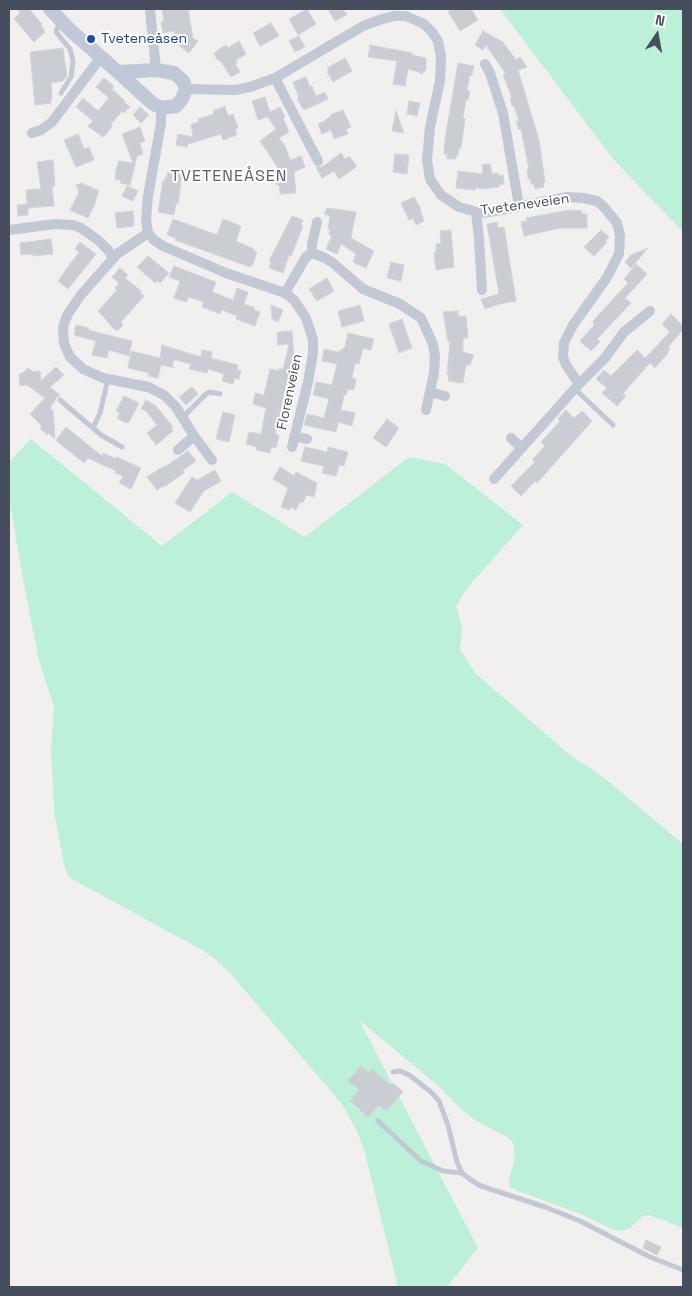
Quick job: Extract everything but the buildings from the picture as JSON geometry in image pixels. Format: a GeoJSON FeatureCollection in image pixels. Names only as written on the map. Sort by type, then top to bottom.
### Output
{"type":"FeatureCollection","features":[{"type":"Feature","properties":{"kind":"street"},"geometry":{"type":"LineString","coordinates":[[50,9],[60,21],[152,103],[161,108],[176,106],[182,99],[186,89],[183,81],[174,73],[156,70],[118,72]]}},
{"type":"Feature","properties":{"kind":"street"},"geometry":{"type":"LineString","coordinates":[[150,9],[156,70]]}},
{"type":"Feature","properties":{"kind":"street","name":"Tveteneveien"},"geometry":{"type":"LineString","coordinates":[[186,89],[235,90],[250,87],[276,78],[363,26],[382,19],[412,13],[432,32],[438,41],[441,57],[440,81],[427,147],[427,170],[434,187],[450,202],[476,212],[490,212],[567,197],[583,198],[597,201],[617,223],[620,235],[619,254],[614,265],[573,325],[564,343],[563,357],[577,386]]}},
{"type":"Feature","properties":{"kind":"street"},"geometry":{"type":"LineString","coordinates":[[32,133],[41,130],[52,122],[101,58]]}},
{"type":"Feature","properties":{"kind":"street"},"geometry":{"type":"LineString","coordinates":[[485,64],[503,113],[519,206]]}},
{"type":"Feature","properties":{"kind":"street"},"geometry":{"type":"LineString","coordinates":[[276,78],[318,161]]}},
{"type":"Feature","properties":{"kind":"street"},"geometry":{"type":"LineString","coordinates":[[161,108],[161,123],[148,196],[146,219],[148,233],[113,258],[73,306],[63,328],[64,343],[70,357],[83,369],[108,378],[139,384],[159,392],[171,401],[212,460]]}},
{"type":"Feature","properties":{"kind":"street"},"geometry":{"type":"LineString","coordinates":[[476,212],[482,290]]}},
{"type":"Feature","properties":{"kind":"street"},"geometry":{"type":"LineString","coordinates":[[312,253],[317,222]]}},
{"type":"Feature","properties":{"kind":"street"},"geometry":{"type":"LineString","coordinates":[[9,230],[55,224],[73,225],[81,228],[98,240],[113,258]]}},
{"type":"Feature","properties":{"kind":"street","name":"Florenveien"},"geometry":{"type":"LineString","coordinates":[[148,233],[158,243],[176,252],[285,293],[294,300],[306,318],[313,340],[313,353],[308,382],[292,446]]}},
{"type":"Feature","properties":{"kind":"street"},"geometry":{"type":"LineString","coordinates":[[285,293],[306,258],[312,253]]}},
{"type":"Feature","properties":{"kind":"street"},"geometry":{"type":"LineString","coordinates":[[312,253],[333,263],[363,289],[400,304],[421,318],[433,344],[436,357],[426,410]]}},
{"type":"Feature","properties":{"kind":"street"},"geometry":{"type":"LineString","coordinates":[[494,480],[577,386],[605,358],[624,332],[650,311]]}},
{"type":"Feature","properties":{"kind":"street"},"geometry":{"type":"LineString","coordinates":[[430,392],[445,396]]}},
{"type":"Feature","properties":{"kind":"street"},"geometry":{"type":"LineString","coordinates":[[178,450],[194,436]]}},
{"type":"Feature","properties":{"kind":"street"},"geometry":{"type":"LineString","coordinates":[[294,436],[307,439]]}},
{"type":"Feature","properties":{"kind":"street"},"geometry":{"type":"LineString","coordinates":[[511,438],[522,448]]}},
{"type":"Feature","properties":{"kind":"lane"},"geometry":{"type":"LineString","coordinates":[[60,21],[56,32],[70,49],[73,61],[73,70],[61,93]]}},
{"type":"Feature","properties":{"kind":"lane"},"geometry":{"type":"LineString","coordinates":[[93,428],[100,413],[108,378]]}},
{"type":"Feature","properties":{"kind":"lane"},"geometry":{"type":"LineString","coordinates":[[577,386],[613,425]]}},
{"type":"Feature","properties":{"kind":"lane"},"geometry":{"type":"LineString","coordinates":[[183,417],[209,392],[220,394]]}},
{"type":"Feature","properties":{"kind":"lane"},"geometry":{"type":"LineString","coordinates":[[60,400],[107,440],[122,447]]}},
{"type":"Feature","properties":{"kind":"lane"},"geometry":{"type":"LineString","coordinates":[[393,1072],[400,1071],[410,1075],[427,1088],[439,1101],[462,1173]]}},
{"type":"Feature","properties":{"kind":"lane"},"geometry":{"type":"LineString","coordinates":[[378,1121],[421,1161],[443,1171],[462,1173],[481,1186],[545,1207],[580,1221],[650,1256],[683,1270]]}},
{"type":"Feature","properties":{"kind":"green space"},"geometry":{"type":"Polygon","coordinates":[[[500,9],[683,9],[683,232],[614,160],[500,9]]]}},
{"type":"Feature","properties":{"kind":"green space"},"geometry":{"type":"Polygon","coordinates":[[[31,439],[162,546],[232,492],[305,537],[409,457],[445,464],[523,525],[469,586],[456,605],[462,627],[460,649],[475,673],[570,755],[603,777],[683,844],[683,1228],[649,1215],[643,1216],[630,1228],[621,1231],[614,1230],[583,1215],[510,1188],[509,1179],[515,1158],[513,1143],[507,1137],[475,1120],[463,1111],[436,1084],[359,1020],[478,1248],[447,1287],[398,1287],[365,1153],[357,1131],[342,1104],[229,972],[214,958],[70,878],[65,869],[54,812],[51,751],[54,707],[39,660],[9,498],[9,462],[31,439]]]}},
{"type":"Feature","properties":{"kind":"place","name":"Tveteneåsen"},"geometry":{"type":"Point","coordinates":[91,39]}},
{"type":"Feature","properties":{"kind":"district","name":"TVETENEÅSEN"},"geometry":{"type":"Point","coordinates":[229,177]}}]}
